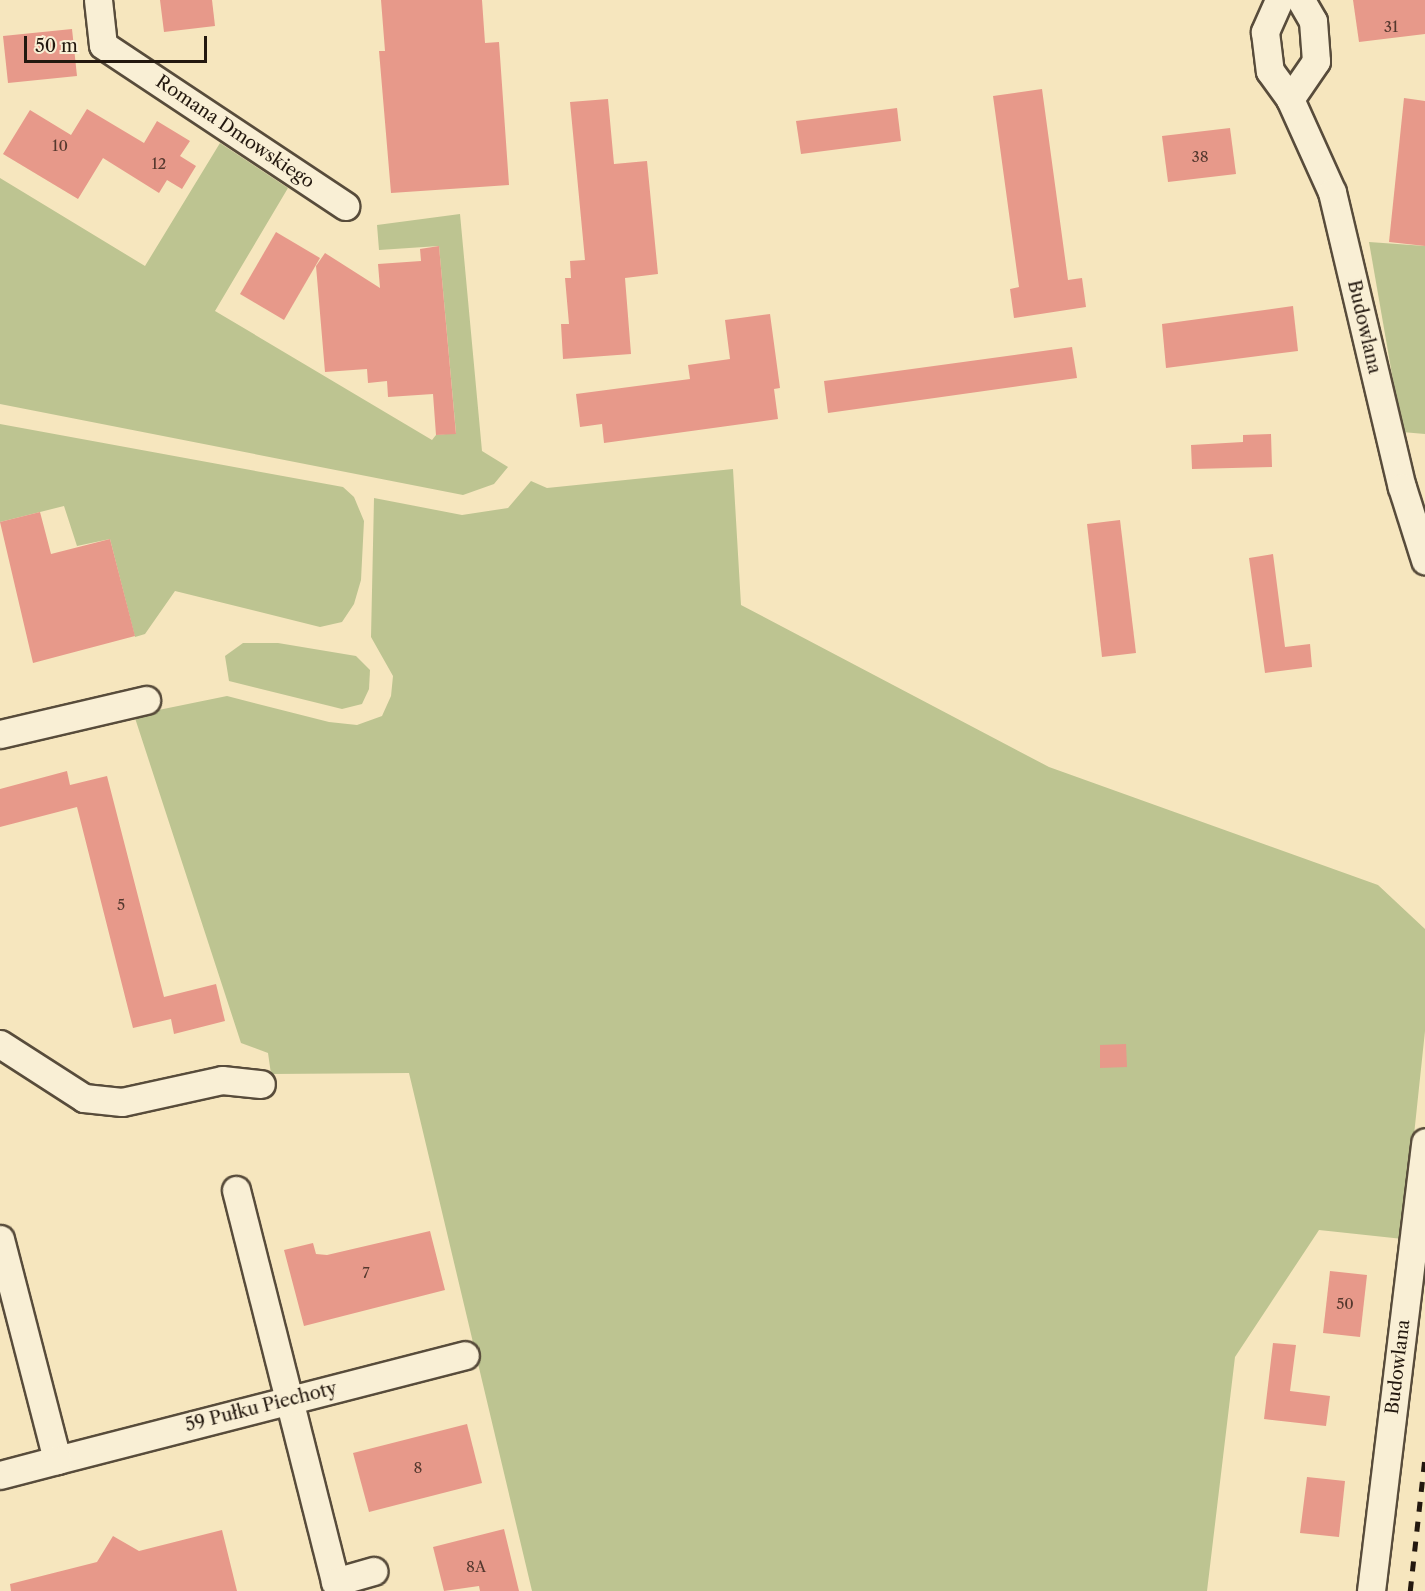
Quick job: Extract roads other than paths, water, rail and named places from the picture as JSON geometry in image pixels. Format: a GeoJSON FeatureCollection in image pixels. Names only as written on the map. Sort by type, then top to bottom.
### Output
{"type":"FeatureCollection","features":[{"type":"Feature","properties":{"kind":"street","name":"Romana Dmowskiego"},"geometry":{"type":"LineString","coordinates":[[98,0],[103,45],[345,206]]}},
{"type":"Feature","properties":{"kind":"street","name":"Budowlana"},"geometry":{"type":"LineString","coordinates":[[1279,0],[1265,32],[1270,71],[1290,99],[1332,192],[1402,487],[1425,560]]}},
{"type":"Feature","properties":{"kind":"street"},"geometry":{"type":"LineString","coordinates":[[1290,99],[1316,61],[1312,21],[1301,0]]}},
{"type":"Feature","properties":{"kind":"street"},"geometry":{"type":"LineString","coordinates":[[0,735],[146,700]]}},
{"type":"Feature","properties":{"kind":"street"},"geometry":{"type":"LineString","coordinates":[[0,1044],[84,1098],[122,1102],[222,1080],[261,1084]]}},
{"type":"Feature","properties":{"kind":"street","name":"Budowlana"},"geometry":{"type":"LineString","coordinates":[[1371,1591],[1425,1142]]}},
{"type":"Feature","properties":{"kind":"street"},"geometry":{"type":"LineString","coordinates":[[236,1190],[335,1582],[373,1571]]}},
{"type":"Feature","properties":{"kind":"street"},"geometry":{"type":"LineString","coordinates":[[0,1239],[57,1460]]}},
{"type":"Feature","properties":{"kind":"street","name":"59 Pułku Piechoty"},"geometry":{"type":"LineString","coordinates":[[0,1475],[465,1355]]}},
{"type":"Feature","properties":{"kind":"railway"},"geometry":{"type":"LineString","coordinates":[[1410,1591],[1425,1455]]}}]}
